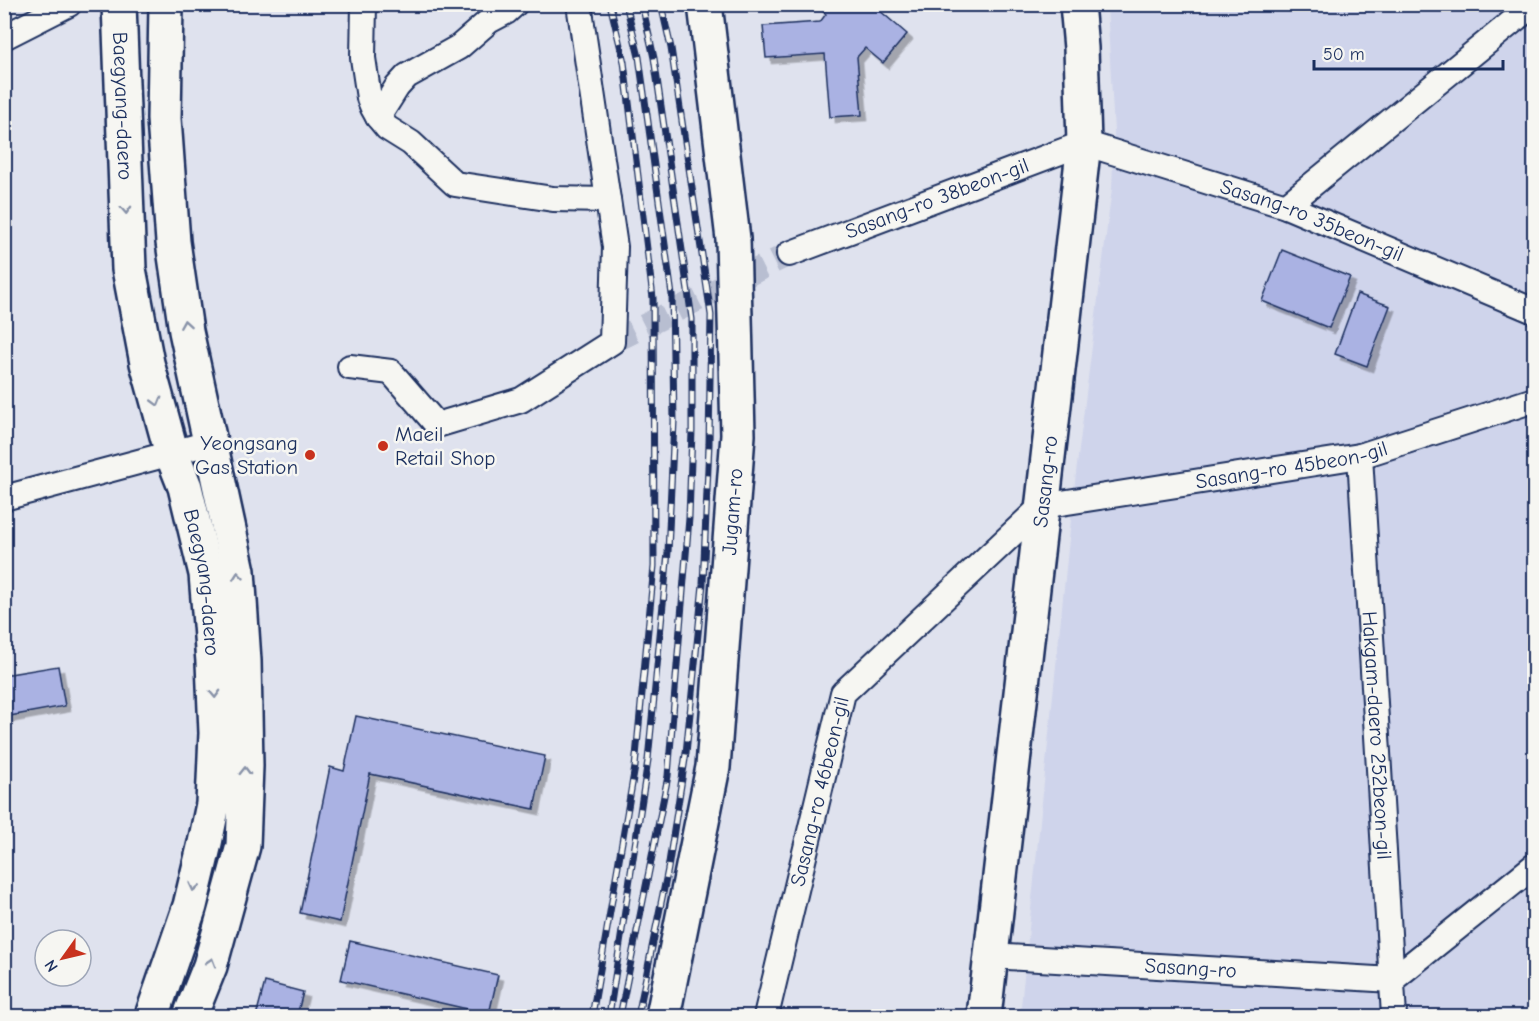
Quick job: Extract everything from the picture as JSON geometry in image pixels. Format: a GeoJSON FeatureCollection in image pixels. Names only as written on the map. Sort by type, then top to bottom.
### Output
{"type":"FeatureCollection","features":[{"type":"Feature","properties":{"kind":"main road","name":"Baegyang-daero"},"geometry":{"type":"LineString","coordinates":[[119,4],[129,269],[147,363],[172,454],[185,487],[206,574],[216,733],[213,804],[205,843],[190,906],[152,1017]]}},
{"type":"Feature","properties":{"kind":"main road","name":"Baegyang-daero"},"geometry":{"type":"LineString","coordinates":[[166,4],[164,118],[173,242],[186,332],[238,571],[244,661],[246,766],[243,846],[210,966],[190,1017]]}},
{"type":"Feature","properties":{"kind":"main road","name":"Jugam-ro"},"geometry":{"type":"LineString","coordinates":[[663,1017],[713,767],[738,435],[734,240],[705,4]]}},
{"type":"Feature","properties":{"kind":"main road","name":"Sasang-ro"},"geometry":{"type":"LineString","coordinates":[[984,1017],[1084,143],[1077,4]]}},
{"type":"Feature","properties":{"kind":"street"},"geometry":{"type":"LineString","coordinates":[[4,37],[69,4]]}},
{"type":"Feature","properties":{"kind":"street"},"geometry":{"type":"LineString","coordinates":[[364,4],[363,58],[369,98],[378,117],[387,128],[411,143],[455,184],[553,199],[608,200]]}},
{"type":"Feature","properties":{"kind":"street"},"geometry":{"type":"LineString","coordinates":[[378,117],[397,87],[407,76],[459,47],[489,21],[515,4]]}},
{"type":"Feature","properties":{"kind":"street"},"geometry":{"type":"LineString","coordinates":[[350,367],[391,372],[437,425],[521,400],[612,342],[615,247],[579,4]]}},
{"type":"Feature","properties":{"kind":"street"},"geometry":{"type":"LineString","coordinates":[[1286,206],[1534,4]]}},
{"type":"Feature","properties":{"kind":"street","name":"Sasang-ro 35beon-gil"},"geometry":{"type":"LineString","coordinates":[[1084,143],[1286,206],[1534,311]]}},
{"type":"Feature","properties":{"kind":"street","name":"Sasang-ro 38beon-gil"},"geometry":{"type":"LineString","coordinates":[[789,254],[1084,143]]}},
{"type":"Feature","properties":{"kind":"street","name":"Sasang-ro 45beon-gil"},"geometry":{"type":"LineString","coordinates":[[1042,506],[1359,456],[1534,400]]}},
{"type":"Feature","properties":{"kind":"street"},"geometry":{"type":"LineString","coordinates":[[4,498],[209,443]]}},
{"type":"Feature","properties":{"kind":"street","name":"Hakgam-daero 252beon-gil"},"geometry":{"type":"LineString","coordinates":[[1359,456],[1394,1017]]}},
{"type":"Feature","properties":{"kind":"street","name":"Sasang-ro 46beon-gil"},"geometry":{"type":"LineString","coordinates":[[766,1017],[843,693],[1042,506]]}},
{"type":"Feature","properties":{"kind":"street"},"geometry":{"type":"LineString","coordinates":[[1392,980],[1534,866]]}},
{"type":"Feature","properties":{"kind":"street","name":"Sasang-ro"},"geometry":{"type":"LineString","coordinates":[[990,956],[1392,980]]}},
{"type":"Feature","properties":{"kind":"shaded area"},"geometry":{"type":"Polygon","coordinates":[[[1107,5],[1534,5],[1534,1016],[1020,1016],[1075,481],[1112,188],[1114,132],[1107,5]]]}},
{"type":"Feature","properties":{"kind":"building"},"geometry":{"type":"Polygon","coordinates":[[[815,4],[872,4],[907,34],[883,63],[865,48],[857,57],[862,115],[830,117],[825,54],[766,58],[763,26],[820,22],[826,14],[815,4]]]}},
{"type":"Feature","properties":{"kind":"building"},"geometry":{"type":"Polygon","coordinates":[[[1282,250],[1350,277],[1329,328],[1262,301],[1282,250]]]}},
{"type":"Feature","properties":{"kind":"building"},"geometry":{"type":"Polygon","coordinates":[[[1357,294],[1390,306],[1367,366],[1335,354],[1357,294]]]}},
{"type":"Feature","properties":{"kind":"building"},"geometry":{"type":"Polygon","coordinates":[[[58,666],[65,706],[4,717],[4,675],[58,666]]]}},
{"type":"Feature","properties":{"kind":"building"},"geometry":{"type":"Polygon","coordinates":[[[356,716],[545,756],[534,809],[370,774],[340,922],[300,913],[330,767],[344,771],[356,716]]]}},
{"type":"Feature","properties":{"kind":"building"},"geometry":{"type":"Polygon","coordinates":[[[350,941],[498,975],[489,1014],[341,980],[350,941]]]}},
{"type":"Feature","properties":{"kind":"building"},"geometry":{"type":"Polygon","coordinates":[[[265,982],[303,992],[297,1016],[256,1016],[265,982]]]}},
{"type":"Feature","properties":{"kind":"tunnel"},"geometry":{"type":"LineString","coordinates":[[612,342],[789,254]]}},
{"type":"Feature","properties":{"kind":"railway"},"geometry":{"type":"LineString","coordinates":[[592,1016],[635,767],[654,566],[653,298],[624,62],[610,4]]}},
{"type":"Feature","properties":{"kind":"railway"},"geometry":{"type":"LineString","coordinates":[[609,1016],[648,760],[668,552],[674,422],[672,295],[639,57],[626,4]]}},
{"type":"Feature","properties":{"kind":"railway"},"geometry":{"type":"LineString","coordinates":[[620,1016],[668,776],[689,518],[692,431],[692,319],[654,58],[642,4]]}},
{"type":"Feature","properties":{"kind":"railway"},"geometry":{"type":"LineString","coordinates":[[638,1016],[668,869],[686,753],[703,584],[709,444],[711,315],[671,48],[661,4]]}},
{"type":"Feature","properties":{"kind":"place","name":"Maeil Retail Shop"},"geometry":{"type":"Point","coordinates":[383,446]}},
{"type":"Feature","properties":{"kind":"place","name":"Yeongsang Gas Station"},"geometry":{"type":"Point","coordinates":[310,455]}}]}
